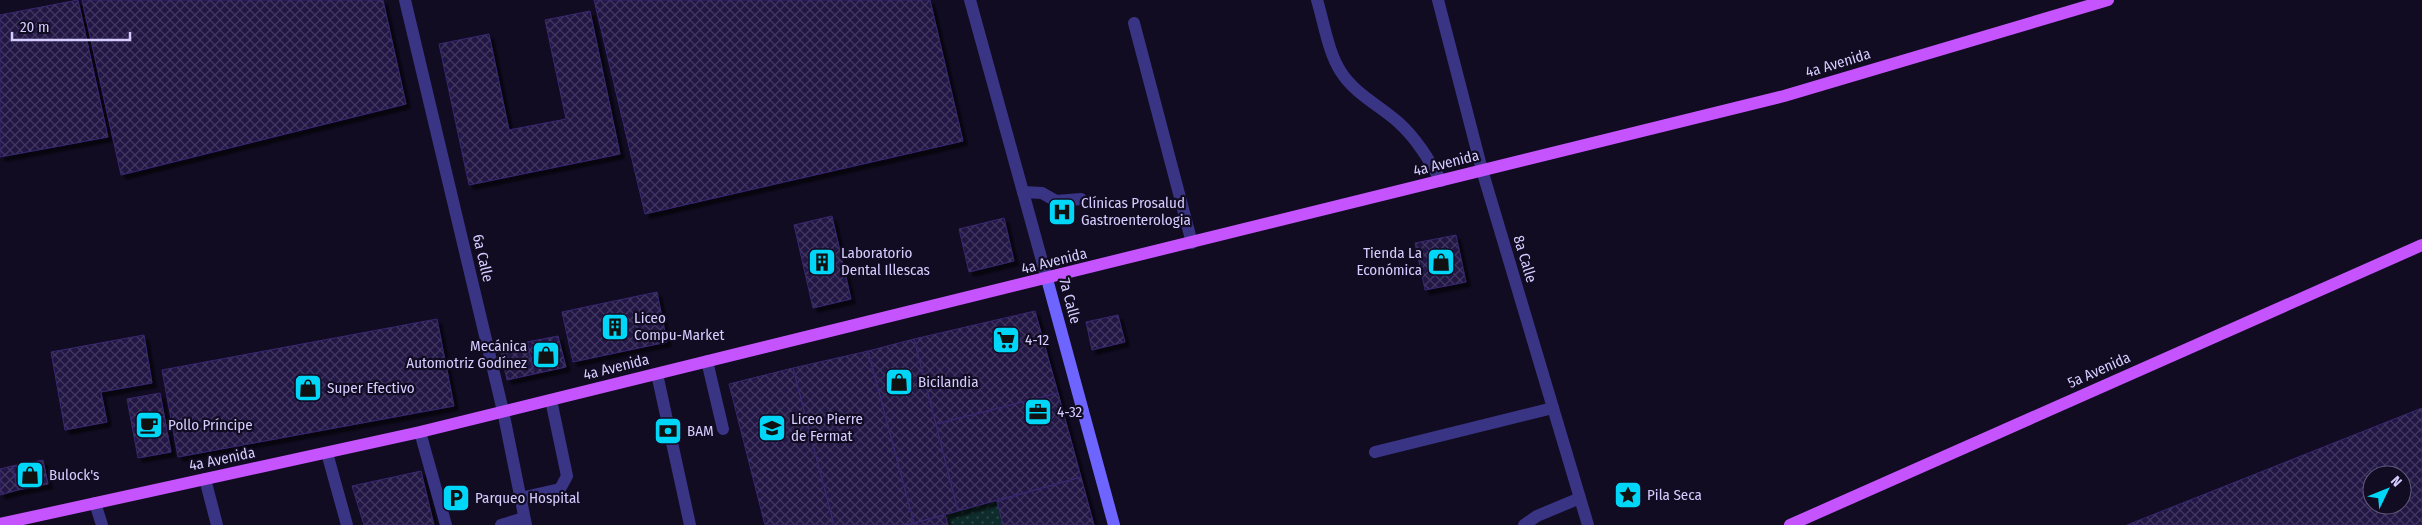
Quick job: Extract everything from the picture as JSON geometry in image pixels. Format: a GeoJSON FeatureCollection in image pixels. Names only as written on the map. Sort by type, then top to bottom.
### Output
{"type":"FeatureCollection","features":[{"type":"Feature","properties":{"kind":"main road","name":"4a Avenida"},"geometry":{"type":"LineString","coordinates":[[0,524],[420,432],[1784,96],[2108,0]]}},
{"type":"Feature","properties":{"kind":"main road","name":"5a Avenida"},"geometry":{"type":"LineString","coordinates":[[1790,525],[2422,245]]}},
{"type":"Feature","properties":{"kind":"main road","name":"7a Calle"},"geometry":{"type":"LineString","coordinates":[[1047,279],[1114,525]]}},
{"type":"Feature","properties":{"kind":"street","name":"6a Calle"},"geometry":{"type":"LineString","coordinates":[[404,0],[503,411],[525,522]]}},
{"type":"Feature","properties":{"kind":"street","name":"7a Calle"},"geometry":{"type":"LineString","coordinates":[[970,0],[1047,279]]}},
{"type":"Feature","properties":{"kind":"street"},"geometry":{"type":"LineString","coordinates":[[1317,0],[1331,48],[1341,73],[1357,90],[1401,124],[1427,156],[1441,181]]}},
{"type":"Feature","properties":{"kind":"street","name":"8a Calle"},"geometry":{"type":"LineString","coordinates":[[1438,0],[1482,170],[1588,525]]}},
{"type":"Feature","properties":{"kind":"street"},"geometry":{"type":"LineString","coordinates":[[1134,23],[1192,243]]}},
{"type":"Feature","properties":{"kind":"street"},"geometry":{"type":"LineString","coordinates":[[1023,192],[1042,193],[1061,201],[1081,199]]}},
{"type":"Feature","properties":{"kind":"street"},"geometry":{"type":"LineString","coordinates":[[707,361],[723,429]]}},
{"type":"Feature","properties":{"kind":"street"},"geometry":{"type":"LineString","coordinates":[[657,374],[690,525]]}},
{"type":"Feature","properties":{"kind":"street"},"geometry":{"type":"LineString","coordinates":[[520,498],[560,489],[567,476],[551,400]]}},
{"type":"Feature","properties":{"kind":"street"},"geometry":{"type":"LineString","coordinates":[[1375,452],[1553,408]]}},
{"type":"Feature","properties":{"kind":"street"},"geometry":{"type":"LineString","coordinates":[[420,432],[446,525]]}},
{"type":"Feature","properties":{"kind":"street"},"geometry":{"type":"LineString","coordinates":[[327,453],[348,525]]}},
{"type":"Feature","properties":{"kind":"street"},"geometry":{"type":"LineString","coordinates":[[205,479],[217,525]]}},
{"type":"Feature","properties":{"kind":"street"},"geometry":{"type":"LineString","coordinates":[[1524,525],[1537,516],[1580,498]]}},
{"type":"Feature","properties":{"kind":"street"},"geometry":{"type":"LineString","coordinates":[[96,503],[102,525]]}},
{"type":"Feature","properties":{"kind":"street"},"geometry":{"type":"LineString","coordinates":[[501,525],[525,522]]}},
{"type":"Feature","properties":{"kind":"green space"},"geometry":{"type":"Polygon","coordinates":[[[997,501],[1003,525],[948,525],[945,515],[997,501]]]}},
{"type":"Feature","properties":{"kind":"building"},"geometry":{"type":"Polygon","coordinates":[[[78,0],[108,137],[0,157],[0,15],[78,0]]]}},
{"type":"Feature","properties":{"kind":"building"},"geometry":{"type":"Polygon","coordinates":[[[82,0],[383,0],[406,104],[121,175],[82,0]]]}},
{"type":"Feature","properties":{"kind":"building"},"geometry":{"type":"Polygon","coordinates":[[[594,0],[930,0],[963,141],[645,214],[594,0]]]}},
{"type":"Feature","properties":{"kind":"building"},"geometry":{"type":"Polygon","coordinates":[[[590,11],[620,154],[469,185],[439,44],[489,34],[509,130],[566,119],[545,20],[590,11]]]}},
{"type":"Feature","properties":{"kind":"building","name":"Laboratorio Dental Illescas"},"geometry":{"type":"Polygon","coordinates":[[[832,216],[851,299],[813,308],[794,225],[832,216]]]}},
{"type":"Feature","properties":{"kind":"building"},"geometry":{"type":"Polygon","coordinates":[[[1004,218],[1014,261],[969,272],[959,229],[1004,218]]]}},
{"type":"Feature","properties":{"kind":"building","name":"Tienda La Económica"},"geometry":{"type":"Polygon","coordinates":[[[1456,235],[1466,282],[1425,290],[1415,243],[1456,235]]]}},
{"type":"Feature","properties":{"kind":"building","name":"Liceo Compu-Market"},"geometry":{"type":"Polygon","coordinates":[[[657,292],[667,342],[573,362],[562,312],[657,292]]]}},
{"type":"Feature","properties":{"kind":"building"},"geometry":{"type":"Polygon","coordinates":[[[1035,311],[1058,393],[936,424],[914,339],[1035,311]]]}},
{"type":"Feature","properties":{"kind":"building"},"geometry":{"type":"Polygon","coordinates":[[[1118,315],[1125,342],[1092,350],[1086,322],[1118,315]]]}},
{"type":"Feature","properties":{"kind":"building","name":"Super Efectivo"},"geometry":{"type":"Polygon","coordinates":[[[437,319],[454,406],[178,457],[162,370],[437,319]]]}},
{"type":"Feature","properties":{"kind":"building"},"geometry":{"type":"Polygon","coordinates":[[[144,335],[152,383],[101,392],[107,422],[65,430],[51,352],[144,335]]]}},
{"type":"Feature","properties":{"kind":"building","name":"Mecánica Automotriz Godínez"},"geometry":{"type":"Polygon","coordinates":[[[558,336],[566,367],[534,374],[527,342],[558,336]]]}},
{"type":"Feature","properties":{"kind":"building"},"geometry":{"type":"Polygon","coordinates":[[[914,339],[958,511],[914,523],[868,351],[914,339]]]}},
{"type":"Feature","properties":{"kind":"building"},"geometry":{"type":"Polygon","coordinates":[[[527,342],[534,374],[507,380],[500,348],[527,342]]]}},
{"type":"Feature","properties":{"kind":"building"},"geometry":{"type":"Polygon","coordinates":[[[868,351],[914,523],[906,525],[834,525],[793,368],[868,351]]]}},
{"type":"Feature","properties":{"kind":"building"},"geometry":{"type":"Polygon","coordinates":[[[793,368],[834,525],[765,525],[729,384],[793,368]]]}},
{"type":"Feature","properties":{"kind":"building","name":"Pollo Príncipe"},"geometry":{"type":"Polygon","coordinates":[[[160,393],[171,452],[138,458],[127,399],[160,393]]]}},
{"type":"Feature","properties":{"kind":"building"},"geometry":{"type":"Polygon","coordinates":[[[1058,393],[1081,477],[958,511],[936,424],[1058,393]]]}},
{"type":"Feature","properties":{"kind":"building"},"geometry":{"type":"Polygon","coordinates":[[[2422,408],[2422,525],[2127,525],[2422,408]]]}},
{"type":"Feature","properties":{"kind":"building","name":"Bulock's"},"geometry":{"type":"Polygon","coordinates":[[[43,460],[48,484],[18,490],[12,466],[43,460]]]}},
{"type":"Feature","properties":{"kind":"building"},"geometry":{"type":"Polygon","coordinates":[[[12,466],[18,490],[0,495],[0,469],[12,466]]]}},
{"type":"Feature","properties":{"kind":"building"},"geometry":{"type":"Polygon","coordinates":[[[421,471],[434,525],[364,525],[352,486],[421,471]]]}},
{"type":"Feature","properties":{"kind":"building"},"geometry":{"type":"Polygon","coordinates":[[[1081,477],[1094,525],[1003,525],[997,501],[1081,477]]]}},
{"type":"Feature","properties":{"kind":"building"},"geometry":{"type":"Polygon","coordinates":[[[945,515],[948,525],[906,525],[914,523],[945,515]]]}},
{"type":"Feature","properties":{"kind":"place","name":"Clínicas Prosalud Gastroenterologia"},"geometry":{"type":"Point","coordinates":[1062,212]}},
{"type":"Feature","properties":{"kind":"place","name":"Laboratorio Dental Illescas"},"geometry":{"type":"Point","coordinates":[822,262]}},
{"type":"Feature","properties":{"kind":"place","name":"Tienda La Económica"},"geometry":{"type":"Point","coordinates":[1441,262]}},
{"type":"Feature","properties":{"kind":"place","name":"Liceo Compu-Market"},"geometry":{"type":"Point","coordinates":[615,327]}},
{"type":"Feature","properties":{"kind":"place","name":"4-12"},"geometry":{"type":"Point","coordinates":[1006,340]}},
{"type":"Feature","properties":{"kind":"place","name":"Mecánica Automotriz Godínez"},"geometry":{"type":"Point","coordinates":[546,355]}},
{"type":"Feature","properties":{"kind":"place","name":"Bicilandia"},"geometry":{"type":"Point","coordinates":[899,382]}},
{"type":"Feature","properties":{"kind":"place","name":"Super Efectivo"},"geometry":{"type":"Point","coordinates":[308,388]}},
{"type":"Feature","properties":{"kind":"place","name":"4-32"},"geometry":{"type":"Point","coordinates":[1038,412]}},
{"type":"Feature","properties":{"kind":"place","name":"Pollo Príncipe"},"geometry":{"type":"Point","coordinates":[149,425]}},
{"type":"Feature","properties":{"kind":"place","name":"Liceo Pierre de Fermat"},"geometry":{"type":"Point","coordinates":[772,428]}},
{"type":"Feature","properties":{"kind":"place","name":"BAM"},"geometry":{"type":"Point","coordinates":[668,431]}},
{"type":"Feature","properties":{"kind":"place","name":"Bulock's"},"geometry":{"type":"Point","coordinates":[30,475]}},
{"type":"Feature","properties":{"kind":"place","name":"Pila Seca"},"geometry":{"type":"Point","coordinates":[1628,495]}},
{"type":"Feature","properties":{"kind":"place","name":"Parqueo Hospital"},"geometry":{"type":"Point","coordinates":[456,498]}}]}
